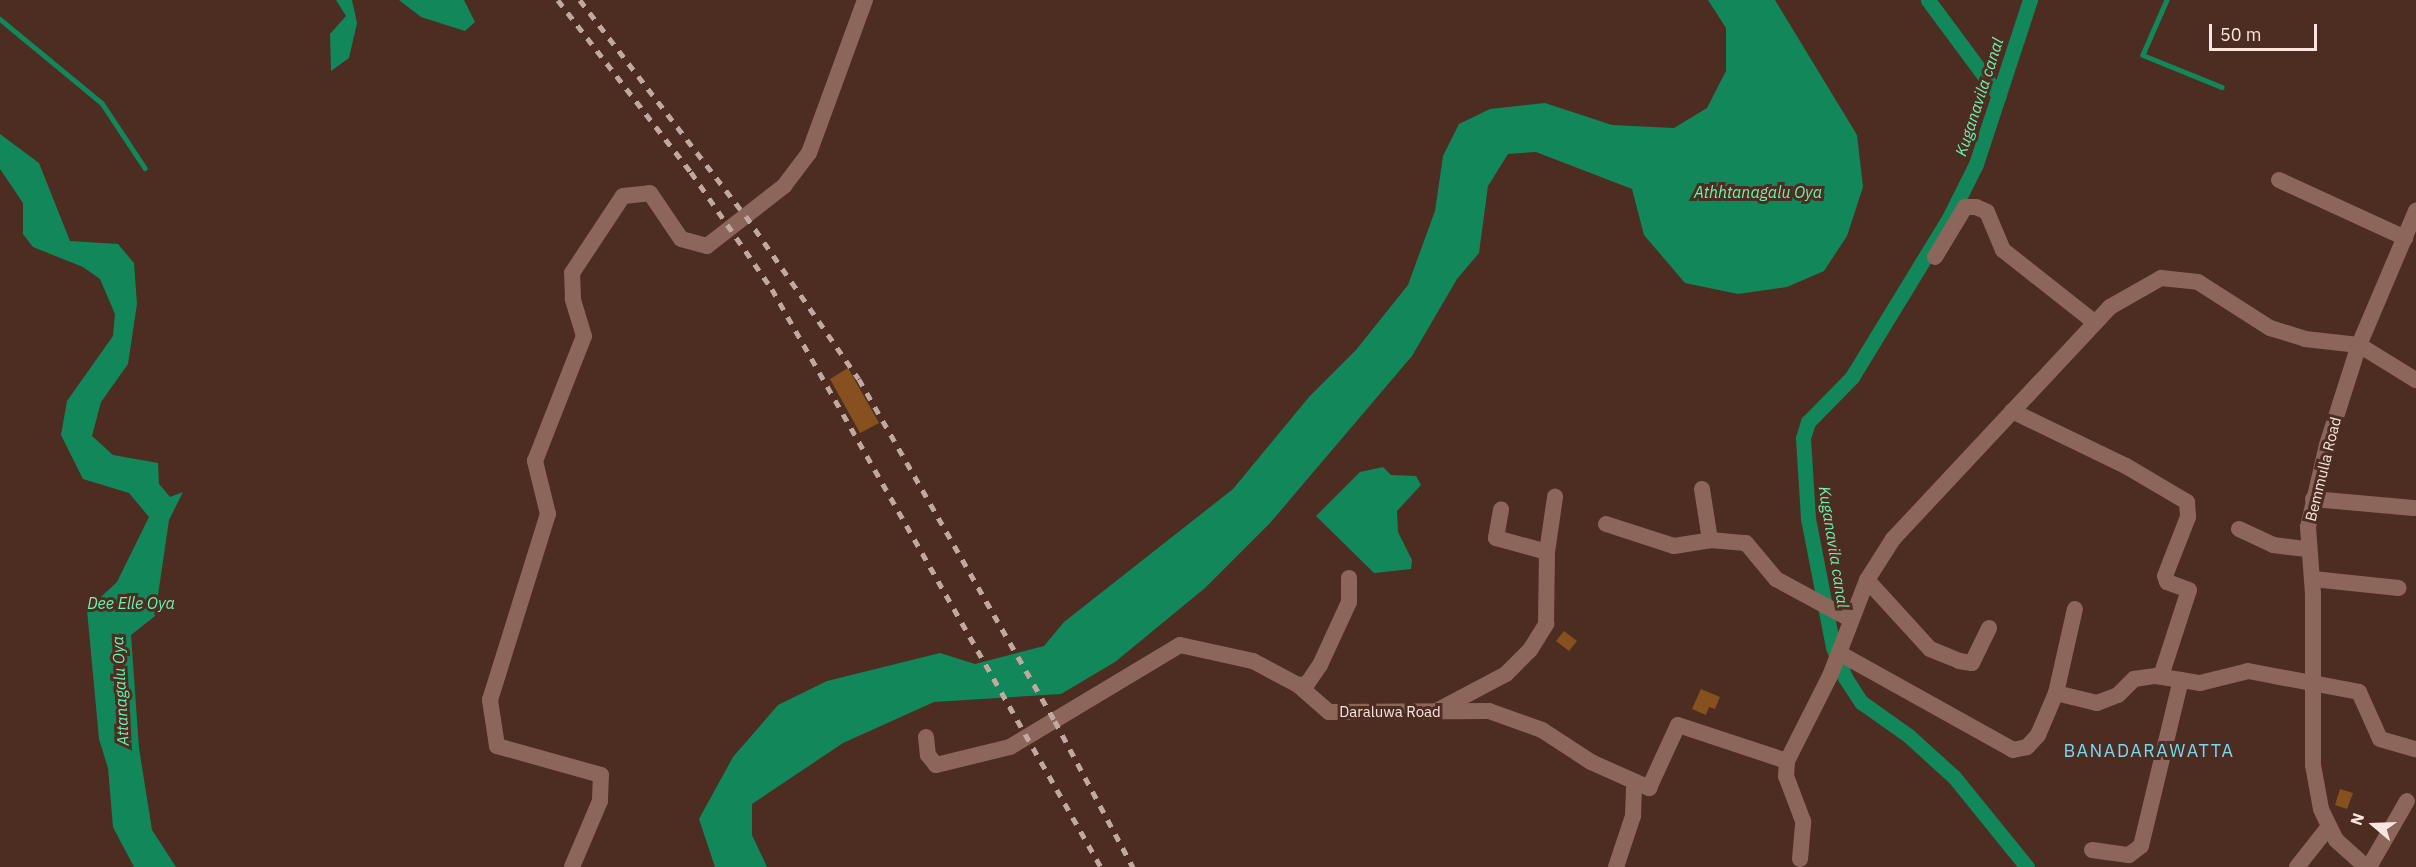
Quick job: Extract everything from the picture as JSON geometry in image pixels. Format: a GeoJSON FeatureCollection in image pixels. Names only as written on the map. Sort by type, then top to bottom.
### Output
{"type":"FeatureCollection","features":[{"type":"Feature","properties":{"kind":"street"},"geometry":{"type":"LineString","coordinates":[[572,867],[600,801],[601,775],[496,746],[490,700],[548,514],[534,461],[584,336],[573,299],[572,273],[623,196],[650,193],[681,239],[707,246],[784,186],[809,153],[866,0]]}},
{"type":"Feature","properties":{"kind":"street"},"geometry":{"type":"LineString","coordinates":[[2278,180],[2405,238]]}},
{"type":"Feature","properties":{"kind":"street"},"geometry":{"type":"LineString","coordinates":[[1935,257],[1965,207],[1976,207],[1987,213],[2003,250],[2093,321]]}},
{"type":"Feature","properties":{"kind":"street","name":"Bemmulla Road"},"geometry":{"type":"LineString","coordinates":[[2327,829],[2313,765],[2311,685],[2313,579],[2307,549],[2313,499],[2359,345],[2416,211]]}},
{"type":"Feature","properties":{"kind":"street"},"geometry":{"type":"LineString","coordinates":[[1800,859],[1803,821],[1786,776],[1787,761],[1839,652],[1867,580],[1893,539],[2093,321],[2141,286],[2161,278],[2198,282],[2270,328],[2305,339],[2359,345],[2416,380]]}},
{"type":"Feature","properties":{"kind":"street"},"geometry":{"type":"LineString","coordinates":[[2012,411],[2127,466],[2187,502],[2188,517],[2165,576],[2167,582],[2189,590],[2161,676]]}},
{"type":"Feature","properties":{"kind":"street"},"geometry":{"type":"LineString","coordinates":[[1702,489],[1710,540]]}},
{"type":"Feature","properties":{"kind":"street"},"geometry":{"type":"LineString","coordinates":[[1434,712],[1506,674],[1530,650],[1546,624],[1547,552],[1555,497]]}},
{"type":"Feature","properties":{"kind":"street"},"geometry":{"type":"LineString","coordinates":[[2313,499],[2414,508]]}},
{"type":"Feature","properties":{"kind":"street"},"geometry":{"type":"LineString","coordinates":[[1501,509],[1496,538],[1547,552]]}},
{"type":"Feature","properties":{"kind":"street"},"geometry":{"type":"LineString","coordinates":[[1606,524],[1674,546],[1710,540],[1746,543],[1776,579],[1850,619]]}},
{"type":"Feature","properties":{"kind":"street"},"geometry":{"type":"LineString","coordinates":[[2239,529],[2273,545],[2307,549]]}},
{"type":"Feature","properties":{"kind":"street"},"geometry":{"type":"LineString","coordinates":[[1298,685],[1307,684],[1320,665],[1349,602],[1349,578]]}},
{"type":"Feature","properties":{"kind":"street"},"geometry":{"type":"LineString","coordinates":[[2313,579],[2399,588]]}},
{"type":"Feature","properties":{"kind":"street"},"geometry":{"type":"LineString","coordinates":[[1867,580],[1930,649],[1972,663],[1989,628]]}},
{"type":"Feature","properties":{"kind":"street"},"geometry":{"type":"LineString","coordinates":[[1839,652],[2013,750],[2027,747],[2038,735],[2056,693],[2074,609]]}},
{"type":"Feature","properties":{"kind":"street","name":"Daraluwa Road"},"geometry":{"type":"LineString","coordinates":[[926,737],[928,755],[936,765],[1010,747],[1180,645],[1253,661],[1298,685],[1329,712],[1489,711],[1542,730],[1591,762],[1634,782]]}},
{"type":"Feature","properties":{"kind":"street"},"geometry":{"type":"LineString","coordinates":[[2056,693],[2097,703],[2118,695],[2134,679],[2161,676],[2200,683],[2248,671],[2311,685],[2359,692],[2380,739],[2416,749]]}},
{"type":"Feature","properties":{"kind":"street"},"geometry":{"type":"LineString","coordinates":[[2092,850],[2130,855],[2141,846],[2181,680]]}},
{"type":"Feature","properties":{"kind":"street"},"geometry":{"type":"LineString","coordinates":[[1616,867],[1633,816],[1634,782],[1648,788],[1678,724],[1787,761]]}},
{"type":"Feature","properties":{"kind":"street"},"geometry":{"type":"LineString","coordinates":[[2297,867],[2327,829],[2367,867],[2407,801]]}},
{"type":"Feature","properties":{"kind":"water"},"geometry":{"type":"Polygon","coordinates":[[[336,0],[352,0],[357,23],[349,58],[331,71],[330,34],[346,16],[336,0]]]}},
{"type":"Feature","properties":{"kind":"water"},"geometry":{"type":"Polygon","coordinates":[[[399,0],[464,0],[475,22],[465,31],[421,17],[399,0]]]}},
{"type":"Feature","properties":{"kind":"water","name":"Athhtanagalu Oya"},"geometry":{"type":"Polygon","coordinates":[[[1708,0],[1775,0],[1857,135],[1863,187],[1847,236],[1824,271],[1787,287],[1738,294],[1685,283],[1644,235],[1632,189],[1536,152],[1508,154],[1488,186],[1479,253],[1457,279],[1412,356],[1270,523],[1205,588],[1115,662],[1061,694],[934,702],[843,743],[752,804],[752,835],[767,867],[715,867],[699,819],[733,757],[778,705],[827,681],[940,653],[975,664],[1044,646],[1064,622],[1233,489],[1309,397],[1356,350],[1408,285],[1435,211],[1443,156],[1459,124],[1490,109],[1545,103],[1612,125],[1674,128],[1707,108],[1726,71],[1726,28],[1708,0]]]}},
{"type":"Feature","properties":{"kind":"water","name":"Dee Elle Oya"},"geometry":{"type":"Polygon","coordinates":[[[0,134],[39,163],[70,241],[118,244],[134,263],[137,304],[128,364],[101,402],[92,436],[113,455],[158,463],[159,484],[170,497],[183,492],[169,520],[155,616],[131,635],[139,748],[152,830],[176,867],[134,867],[113,827],[108,768],[99,739],[87,610],[117,582],[149,517],[129,493],[83,479],[61,435],[67,401],[113,336],[115,314],[100,279],[83,267],[33,247],[23,234],[23,203],[0,169],[0,134]]]}},
{"type":"Feature","properties":{"kind":"water"},"geometry":{"type":"Polygon","coordinates":[[[1383,467],[1391,475],[1416,476],[1421,485],[1397,511],[1398,532],[1412,560],[1411,569],[1374,573],[1316,516],[1360,472],[1383,467]]]}},
{"type":"Feature","properties":{"kind":"building"},"geometry":{"type":"Polygon","coordinates":[[[848,368],[879,423],[860,433],[830,379],[848,368]]]}},
{"type":"Feature","properties":{"kind":"building"},"geometry":{"type":"Polygon","coordinates":[[[1564,631],[1577,641],[1569,651],[1556,641],[1564,631]]]}},
{"type":"Feature","properties":{"kind":"building"},"geometry":{"type":"Polygon","coordinates":[[[1701,689],[1720,697],[1715,709],[1709,707],[1706,715],[1692,709],[1701,689]]]}},
{"type":"Feature","properties":{"kind":"building"},"geometry":{"type":"Polygon","coordinates":[[[2340,789],[2353,793],[2347,809],[2335,805],[2340,789]]]}},
{"type":"Feature","properties":{"kind":"waterway"},"geometry":{"type":"LineString","coordinates":[[1928,0],[1999,96]]}},
{"type":"Feature","properties":{"kind":"waterway","name":"Kuganavila canal"},"geometry":{"type":"LineString","coordinates":[[2027,867],[1954,777],[1909,736],[1861,702],[1845,677],[1833,647],[1808,518],[1803,438],[1808,422],[1852,377],[1949,218],[1976,164],[2030,0]]}},
{"type":"Feature","properties":{"kind":"waterway"},"geometry":{"type":"LineString","coordinates":[[2167,0],[2143,55],[2222,87]]}},
{"type":"Feature","properties":{"kind":"waterway"},"geometry":{"type":"LineString","coordinates":[[0,19],[102,103],[145,168]]}},
{"type":"Feature","properties":{"kind":"railway"},"geometry":{"type":"LineString","coordinates":[[558,0],[691,172],[772,289],[1101,867]]}},
{"type":"Feature","properties":{"kind":"railway"},"geometry":{"type":"LineString","coordinates":[[580,0],[746,216],[859,379],[1055,721],[1133,867]]}},
{"type":"Feature","properties":{"kind":"district","name":"BANADARAWATTA"},"geometry":{"type":"Point","coordinates":[2149,751]}},
{"type":"Feature","properties":{"kind":"water label","name":"Attanagalu Oya"},"geometry":{"type":"Point","coordinates":[120,691]}}]}
